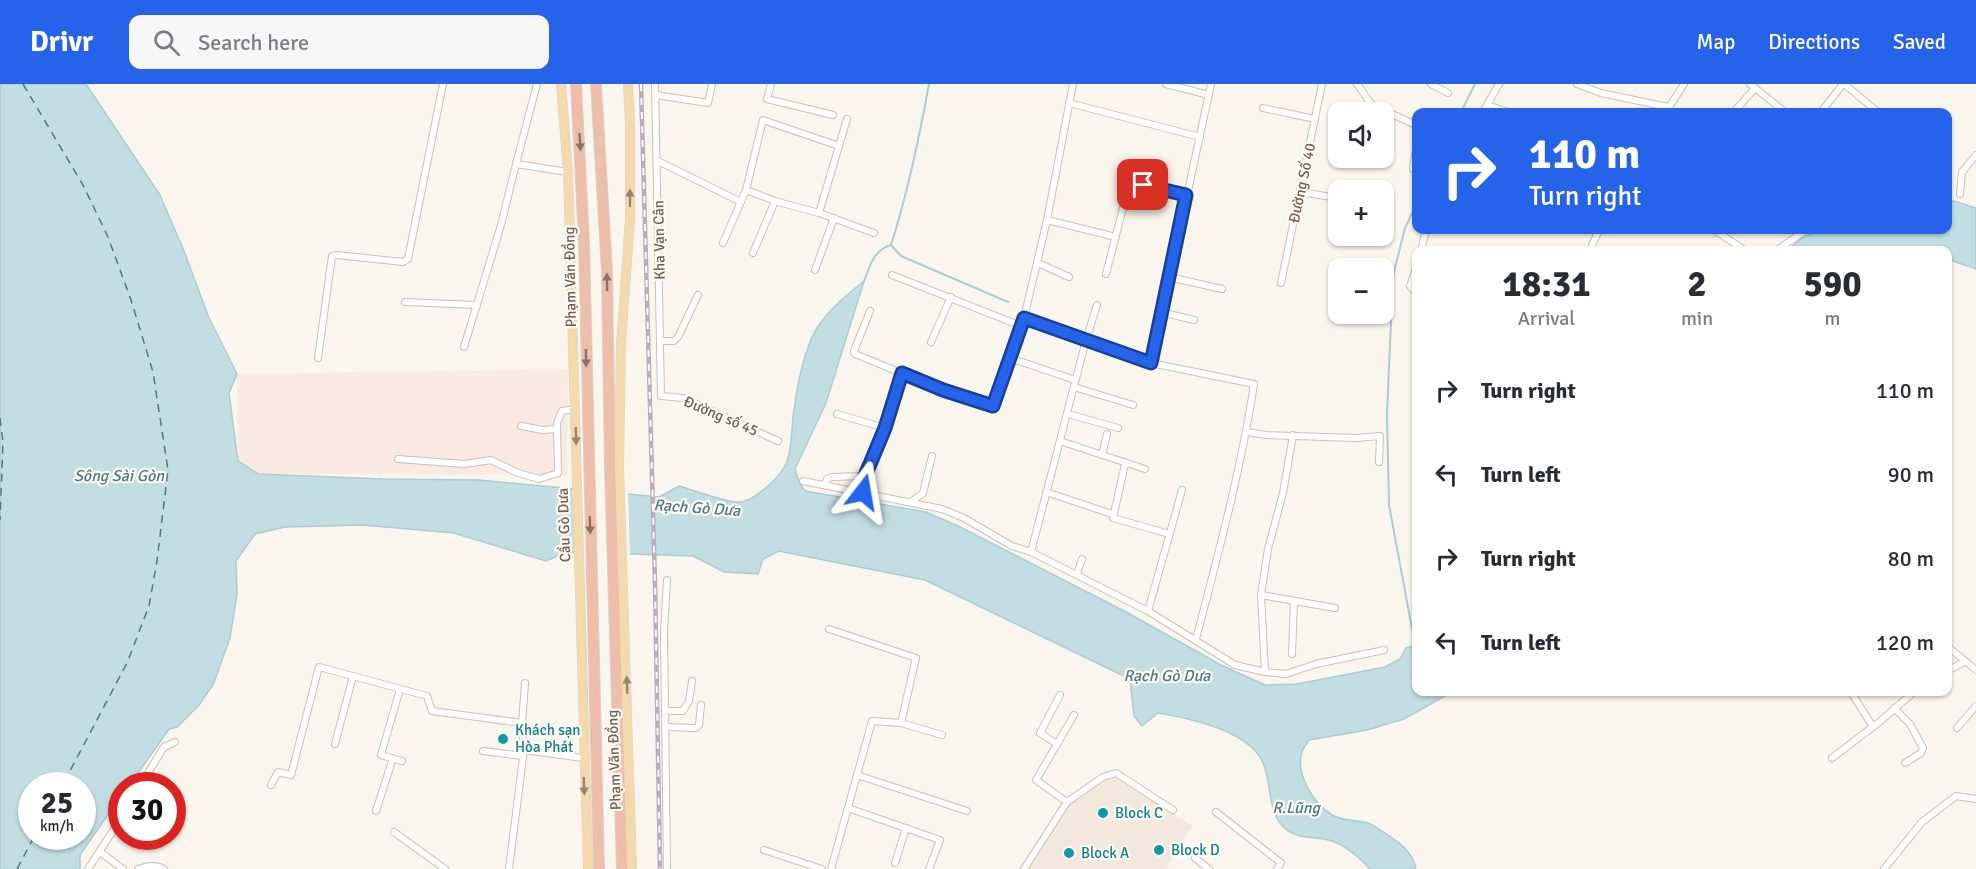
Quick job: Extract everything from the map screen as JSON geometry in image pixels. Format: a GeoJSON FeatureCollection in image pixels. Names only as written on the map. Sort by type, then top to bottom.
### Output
{"type":"FeatureCollection","features":[{"type":"Feature","properties":{"kind":"highway","name":"Phạm Văn Đồng"},"geometry":{"type":"LineString","coordinates":[[576,84],[584,230],[589,469]]}},
{"type":"Feature","properties":{"kind":"highway"},"geometry":{"type":"LineString","coordinates":[[596,84],[607,272],[610,446],[614,468],[619,579]]}},
{"type":"Feature","properties":{"kind":"highway","name":"Cầu Gò Dưa"},"geometry":{"type":"LineString","coordinates":[[586,580],[589,469]]}},
{"type":"Feature","properties":{"kind":"highway","name":"Phạm Văn Đồng"},"geometry":{"type":"LineString","coordinates":[[619,579],[622,869]]}},
{"type":"Feature","properties":{"kind":"highway","name":"Phạm Văn Đồng"},"geometry":{"type":"LineString","coordinates":[[586,580],[594,643],[599,869]]}},
{"type":"Feature","properties":{"kind":"main road","name":"Phạm Văn Đồng"},"geometry":{"type":"LineString","coordinates":[[561,84],[568,172],[577,469]]}},
{"type":"Feature","properties":{"kind":"main road"},"geometry":{"type":"LineString","coordinates":[[614,468],[620,403],[621,344],[630,219],[628,84]]}},
{"type":"Feature","properties":{"kind":"main road"},"geometry":{"type":"LineString","coordinates":[[610,446],[620,403]]}},
{"type":"Feature","properties":{"kind":"main road","name":"Cầu Gò Dưa"},"geometry":{"type":"LineString","coordinates":[[577,469],[586,580]]}},
{"type":"Feature","properties":{"kind":"main road","name":"Phạm Văn Đồng"},"geometry":{"type":"LineString","coordinates":[[619,579],[632,869]]}},
{"type":"Feature","properties":{"kind":"main road","name":"Phạm Văn Đồng"},"geometry":{"type":"LineString","coordinates":[[586,580],[583,758],[588,869]]}},
{"type":"Feature","properties":{"kind":"street"},"geometry":{"type":"LineString","coordinates":[[318,358],[332,256],[403,262],[408,259],[442,84]]}},
{"type":"Feature","properties":{"kind":"street"},"geometry":{"type":"LineString","coordinates":[[465,347],[501,225],[537,84]]}},
{"type":"Feature","properties":{"kind":"street","name":"Kha Vạn Cân"},"geometry":{"type":"LineString","coordinates":[[655,84],[662,396]]}},
{"type":"Feature","properties":{"kind":"street"},"geometry":{"type":"LineString","coordinates":[[656,94],[708,103],[712,84]]}},
{"type":"Feature","properties":{"kind":"street"},"geometry":{"type":"LineString","coordinates":[[771,84],[767,99],[833,115]]}},
{"type":"Feature","properties":{"kind":"street"},"geometry":{"type":"LineString","coordinates":[[870,311],[855,353],[943,390],[993,406],[1024,318],[1038,263],[1073,84]]}},
{"type":"Feature","properties":{"kind":"street"},"geometry":{"type":"LineString","coordinates":[[1166,84],[1209,96]]}},
{"type":"Feature","properties":{"kind":"street"},"geometry":{"type":"LineString","coordinates":[[1151,363],[1211,84]]}},
{"type":"Feature","properties":{"kind":"street","name":"Đường Số 40"},"geometry":{"type":"LineString","coordinates":[[1281,283],[1322,84]]}},
{"type":"Feature","properties":{"kind":"street"},"geometry":{"type":"LineString","coordinates":[[1358,84],[1372,105],[1412,123]]}},
{"type":"Feature","properties":{"kind":"street"},"geometry":{"type":"LineString","coordinates":[[1431,84],[1448,93]]}},
{"type":"Feature","properties":{"kind":"street"},"geometry":{"type":"LineString","coordinates":[[1485,108],[1499,84]]}},
{"type":"Feature","properties":{"kind":"street"},"geometry":{"type":"LineString","coordinates":[[1668,108],[1684,84]]}},
{"type":"Feature","properties":{"kind":"street"},"geometry":{"type":"LineString","coordinates":[[1824,108],[1844,84],[1873,108]]}},
{"type":"Feature","properties":{"kind":"street"},"geometry":{"type":"LineString","coordinates":[[1581,85],[1601,93],[1659,108]]}},
{"type":"Feature","properties":{"kind":"street"},"geometry":{"type":"LineString","coordinates":[[1737,108],[1752,86],[1780,108]]}},
{"type":"Feature","properties":{"kind":"street"},"geometry":{"type":"LineString","coordinates":[[1069,103],[1200,137]]}},
{"type":"Feature","properties":{"kind":"street"},"geometry":{"type":"LineString","coordinates":[[1487,105],[1496,108]]}},
{"type":"Feature","properties":{"kind":"street"},"geometry":{"type":"LineString","coordinates":[[1263,108],[1315,119]]}},
{"type":"Feature","properties":{"kind":"street"},"geometry":{"type":"LineString","coordinates":[[819,213],[847,119]]}},
{"type":"Feature","properties":{"kind":"street"},"geometry":{"type":"LineString","coordinates":[[723,243],[746,190],[764,120],[839,146]]}},
{"type":"Feature","properties":{"kind":"street"},"geometry":{"type":"LineString","coordinates":[[1960,194],[1962,172],[1976,155]]}},
{"type":"Feature","properties":{"kind":"street"},"geometry":{"type":"LineString","coordinates":[[658,161],[741,202]]}},
{"type":"Feature","properties":{"kind":"street"},"geometry":{"type":"LineString","coordinates":[[516,164],[568,172]]}},
{"type":"Feature","properties":{"kind":"street"},"geometry":{"type":"LineString","coordinates":[[1143,185],[1186,195]]}},
{"type":"Feature","properties":{"kind":"street"},"geometry":{"type":"LineString","coordinates":[[746,190],[874,233]]}},
{"type":"Feature","properties":{"kind":"street"},"geometry":{"type":"LineString","coordinates":[[1300,192],[1328,196]]}},
{"type":"Feature","properties":{"kind":"street"},"geometry":{"type":"LineString","coordinates":[[753,253],[775,201]]}},
{"type":"Feature","properties":{"kind":"street"},"geometry":{"type":"LineString","coordinates":[[1106,274],[1124,204]]}},
{"type":"Feature","properties":{"kind":"street"},"geometry":{"type":"LineString","coordinates":[[815,270],[834,218]]}},
{"type":"Feature","properties":{"kind":"street"},"geometry":{"type":"LineString","coordinates":[[1047,220],[1116,237]]}},
{"type":"Feature","properties":{"kind":"street"},"geometry":{"type":"LineString","coordinates":[[1720,234],[1738,246]]}},
{"type":"Feature","properties":{"kind":"street"},"geometry":{"type":"LineString","coordinates":[[1783,246],[1800,234]]}},
{"type":"Feature","properties":{"kind":"street"},"geometry":{"type":"LineString","coordinates":[[1038,263],[1069,277]]}},
{"type":"Feature","properties":{"kind":"street"},"geometry":{"type":"LineString","coordinates":[[892,274],[1021,326]]}},
{"type":"Feature","properties":{"kind":"street"},"geometry":{"type":"LineString","coordinates":[[1168,277],[1222,289]]}},
{"type":"Feature","properties":{"kind":"street"},"geometry":{"type":"LineString","coordinates":[[662,341],[674,341],[678,337],[698,295]]}},
{"type":"Feature","properties":{"kind":"street"},"geometry":{"type":"LineString","coordinates":[[931,342],[951,297]]}},
{"type":"Feature","properties":{"kind":"street"},"geometry":{"type":"LineString","coordinates":[[405,302],[477,305]]}},
{"type":"Feature","properties":{"kind":"street"},"geometry":{"type":"LineString","coordinates":[[1031,552],[1097,305]]}},
{"type":"Feature","properties":{"kind":"street"},"geometry":{"type":"LineString","coordinates":[[1161,312],[1194,320]]}},
{"type":"Feature","properties":{"kind":"street"},"geometry":{"type":"LineString","coordinates":[[1024,318],[1151,363],[1254,384],[1246,432],[1219,553],[1196,639]]}},
{"type":"Feature","properties":{"kind":"street"},"geometry":{"type":"LineString","coordinates":[[1010,358],[1133,405]]}},
{"type":"Feature","properties":{"kind":"street"},"geometry":{"type":"LineString","coordinates":[[863,492],[865,476],[885,428],[902,373]]}},
{"type":"Feature","properties":{"kind":"street","name":"Đường số 45"},"geometry":{"type":"LineString","coordinates":[[662,396],[683,398],[778,441]]}},
{"type":"Feature","properties":{"kind":"street"},"geometry":{"type":"LineString","coordinates":[[398,459],[464,464],[491,460],[518,473],[539,479],[558,473],[557,423],[562,411],[575,409]]}},
{"type":"Feature","properties":{"kind":"street"},"geometry":{"type":"LineString","coordinates":[[837,414],[885,428]]}},
{"type":"Feature","properties":{"kind":"street"},"geometry":{"type":"LineString","coordinates":[[1068,414],[1118,428]]}},
{"type":"Feature","properties":{"kind":"street"},"geometry":{"type":"LineString","coordinates":[[521,426],[543,430],[557,429]]}},
{"type":"Feature","properties":{"kind":"street"},"geometry":{"type":"LineString","coordinates":[[1246,432],[1380,436],[1379,462]]}},
{"type":"Feature","properties":{"kind":"street"},"geometry":{"type":"LineString","coordinates":[[1102,455],[1107,434]]}},
{"type":"Feature","properties":{"kind":"street"},"geometry":{"type":"LineString","coordinates":[[1265,672],[1261,595],[1268,549],[1283,493],[1293,435]]}},
{"type":"Feature","properties":{"kind":"street"},"geometry":{"type":"LineString","coordinates":[[1060,441],[1144,469]]}},
{"type":"Feature","properties":{"kind":"street"},"geometry":{"type":"LineString","coordinates":[[911,501],[923,493],[932,456]]}},
{"type":"Feature","properties":{"kind":"street"},"geometry":{"type":"LineString","coordinates":[[1125,464],[1112,514],[1114,519],[1166,533]]}},
{"type":"Feature","properties":{"kind":"street"},"geometry":{"type":"LineString","coordinates":[[825,485],[831,477],[865,476]]}},
{"type":"Feature","properties":{"kind":"street"},"geometry":{"type":"LineString","coordinates":[[803,481],[911,501],[942,509],[964,518],[1012,546],[1031,552],[1148,611],[1235,665],[1286,674],[1316,664],[1384,650]]}},
{"type":"Feature","properties":{"kind":"street"},"geometry":{"type":"LineString","coordinates":[[1148,611],[1182,490]]}},
{"type":"Feature","properties":{"kind":"street"},"geometry":{"type":"LineString","coordinates":[[1046,492],[1112,514]]}},
{"type":"Feature","properties":{"kind":"street"},"geometry":{"type":"LineString","coordinates":[[1077,574],[1082,559]]}},
{"type":"Feature","properties":{"kind":"street"},"geometry":{"type":"LineString","coordinates":[[667,580],[664,632],[667,869]]}},
{"type":"Feature","properties":{"kind":"street"},"geometry":{"type":"LineString","coordinates":[[1261,595],[1335,608]]}},
{"type":"Feature","properties":{"kind":"street"},"geometry":{"type":"LineString","coordinates":[[1292,654],[1294,601]]}},
{"type":"Feature","properties":{"kind":"street"},"geometry":{"type":"LineString","coordinates":[[829,629],[916,657],[901,723]]}},
{"type":"Feature","properties":{"kind":"street"},"geometry":{"type":"LineString","coordinates":[[1952,650],[1976,670]]}},
{"type":"Feature","properties":{"kind":"street"},"geometry":{"type":"LineString","coordinates":[[1952,668],[1965,662]]}},
{"type":"Feature","properties":{"kind":"street"},"geometry":{"type":"LineString","coordinates":[[271,784],[278,772],[291,775],[319,667],[427,696],[432,711],[522,723]]}},
{"type":"Feature","properties":{"kind":"street"},"geometry":{"type":"LineString","coordinates":[[335,744],[353,676]]}},
{"type":"Feature","properties":{"kind":"street"},"geometry":{"type":"LineString","coordinates":[[665,711],[683,711],[689,701],[692,681]]}},
{"type":"Feature","properties":{"kind":"street"},"geometry":{"type":"LineString","coordinates":[[509,869],[523,753],[522,723],[525,683]]}},
{"type":"Feature","properties":{"kind":"street"},"geometry":{"type":"LineString","coordinates":[[400,689],[381,755],[402,761]]}},
{"type":"Feature","properties":{"kind":"street"},"geometry":{"type":"LineString","coordinates":[[1058,744],[1040,733],[1060,695]]}},
{"type":"Feature","properties":{"kind":"street"},"geometry":{"type":"LineString","coordinates":[[1854,696],[1873,726]]}},
{"type":"Feature","properties":{"kind":"street"},"geometry":{"type":"LineString","coordinates":[[1832,758],[1909,696]]}},
{"type":"Feature","properties":{"kind":"street"},"geometry":{"type":"LineString","coordinates":[[665,727],[696,728],[699,725],[701,705]]}},
{"type":"Feature","properties":{"kind":"street"},"geometry":{"type":"LineString","coordinates":[[1958,728],[1976,706]]}},
{"type":"Feature","properties":{"kind":"street"},"geometry":{"type":"LineString","coordinates":[[1894,708],[1910,724],[1923,748],[1921,753],[1905,763]]}},
{"type":"Feature","properties":{"kind":"street"},"geometry":{"type":"LineString","coordinates":[[1067,802],[1036,780],[1074,715]]}},
{"type":"Feature","properties":{"kind":"street"},"geometry":{"type":"LineString","coordinates":[[831,869],[872,721],[901,723],[942,735]]}},
{"type":"Feature","properties":{"kind":"street"},"geometry":{"type":"LineString","coordinates":[[149,772],[164,747],[175,742]]}},
{"type":"Feature","properties":{"kind":"street"},"geometry":{"type":"LineString","coordinates":[[483,752],[583,758]]}},
{"type":"Feature","properties":{"kind":"street"},"geometry":{"type":"LineString","coordinates":[[376,811],[393,758]]}},
{"type":"Feature","properties":{"kind":"street"},"geometry":{"type":"LineString","coordinates":[[1024,869],[1067,802],[1103,777],[1116,773],[1173,810]]}},
{"type":"Feature","properties":{"kind":"street"},"geometry":{"type":"LineString","coordinates":[[857,775],[967,811]]}},
{"type":"Feature","properties":{"kind":"street"},"geometry":{"type":"LineString","coordinates":[[1884,869],[1922,822],[1956,796],[1976,799]]}},
{"type":"Feature","properties":{"kind":"street"},"geometry":{"type":"LineString","coordinates":[[848,808],[940,840],[929,869]]}},
{"type":"Feature","properties":{"kind":"street"},"geometry":{"type":"LineString","coordinates":[[1216,812],[1281,863],[1277,869]]}},
{"type":"Feature","properties":{"kind":"street"},"geometry":{"type":"LineString","coordinates":[[895,863],[906,828]]}},
{"type":"Feature","properties":{"kind":"street"},"geometry":{"type":"LineString","coordinates":[[394,832],[445,869]]}},
{"type":"Feature","properties":{"kind":"street"},"geometry":{"type":"LineString","coordinates":[[88,869],[108,839]]}},
{"type":"Feature","properties":{"kind":"street"},"geometry":{"type":"LineString","coordinates":[[764,850],[822,869]]}},
{"type":"Feature","properties":{"kind":"street"},"geometry":{"type":"LineString","coordinates":[[100,852],[123,869]]}},
{"type":"Feature","properties":{"kind":"street"},"geometry":{"type":"LineString","coordinates":[[1195,858],[1209,869]]}},
{"type":"Feature","properties":{"kind":"street"},"geometry":{"type":"LineString","coordinates":[[138,869],[159,866],[164,869]]}},
{"type":"Feature","properties":{"kind":"shaded area"},"geometry":{"type":"Polygon","coordinates":[[[568,369],[567,475],[258,474],[238,461],[237,374],[568,369]]]}},
{"type":"Feature","properties":{"kind":"shaded area"},"geometry":{"type":"Polygon","coordinates":[[[1112,776],[1192,826],[1166,869],[1028,869],[1067,804],[1091,786],[1112,776]]]}},
{"type":"Feature","properties":{"kind":"water","name":"Sông Sài Gòn"},"geometry":{"type":"Polygon","coordinates":[[[0,84],[86,84],[160,195],[209,318],[237,374],[229,393],[238,461],[258,474],[479,480],[659,497],[679,486],[724,500],[743,501],[765,489],[786,464],[790,451],[798,383],[811,339],[827,314],[864,281],[826,403],[795,469],[805,491],[926,512],[1126,612],[1223,666],[1265,685],[1297,684],[1385,667],[1400,659],[1406,648],[1412,646],[1412,696],[1445,696],[1404,719],[1367,730],[1309,740],[1303,750],[1301,770],[1308,788],[1319,804],[1336,817],[1370,824],[1392,838],[1411,856],[1416,869],[1370,869],[1343,846],[1324,839],[1296,835],[1281,824],[1273,809],[1263,763],[1256,752],[1245,742],[1217,728],[1186,718],[1158,713],[1142,726],[1134,716],[1130,679],[925,580],[779,551],[763,559],[758,574],[724,572],[693,556],[567,552],[546,561],[454,533],[363,525],[285,527],[255,534],[236,561],[237,594],[230,638],[213,685],[199,705],[177,727],[169,729],[139,772],[108,772],[108,815],[96,832],[96,772],[18,772],[18,850],[83,850],[80,855],[80,869],[0,869],[0,84]]]}},
{"type":"Feature","properties":{"kind":"water"},"geometry":{"type":"Polygon","coordinates":[[[1952,201],[1954,201],[1976,208],[1976,269],[1952,261],[1952,246],[1793,246],[1811,234],[1952,234],[1952,201]]]}},
{"type":"Feature","properties":{"kind":"pier"},"geometry":{"type":"Polygon","coordinates":[[[573,487],[628,491],[630,557],[576,555],[573,487]]]}},
{"type":"Feature","properties":{"kind":"waterway"},"geometry":{"type":"LineString","coordinates":[[863,284],[876,255],[891,245],[913,165],[929,84]]}},
{"type":"Feature","properties":{"kind":"waterway"},"geometry":{"type":"LineString","coordinates":[[1463,108],[1475,84]]}},
{"type":"Feature","properties":{"kind":"waterway"},"geometry":{"type":"LineString","coordinates":[[1412,213],[1405,228],[1393,276],[1387,414],[1389,505],[1412,629]]}},
{"type":"Feature","properties":{"kind":"waterway"},"geometry":{"type":"LineString","coordinates":[[891,245],[901,256],[1008,302]]}},
{"type":"Feature","properties":{"kind":"ferry route"},"geometry":{"type":"LineString","coordinates":[[23,84],[83,185],[108,237],[131,300],[153,372],[168,470],[149,606],[127,663],[69,772]]}},
{"type":"Feature","properties":{"kind":"ferry route"},"geometry":{"type":"LineString","coordinates":[[0,418],[3,442],[0,520]]}},
{"type":"Feature","properties":{"kind":"ferry route"},"geometry":{"type":"LineString","coordinates":[[17,869],[27,850]]}},
{"type":"Feature","properties":{"kind":"railway"},"geometry":{"type":"LineString","coordinates":[[641,84],[655,583],[660,869]]}},
{"type":"Feature","properties":{"kind":"place","name":"Khách sạn Hòa Phát"},"geometry":{"type":"Point","coordinates":[503,739]}},
{"type":"Feature","properties":{"kind":"place","name":"Block C"},"geometry":{"type":"Point","coordinates":[1103,813]}},
{"type":"Feature","properties":{"kind":"place","name":"Block D"},"geometry":{"type":"Point","coordinates":[1159,850]}},
{"type":"Feature","properties":{"kind":"place","name":"Block A"},"geometry":{"type":"Point","coordinates":[1069,853]}},
{"type":"Feature","properties":{"kind":"route"},"geometry":{"type":"LineString","coordinates":[[863,492],[865,476],[885,428],[902,373],[943,390],[993,406],[1024,318],[1151,363],[1186,195],[1143,185]]}},
{"type":"Feature","properties":{"kind":"water label","name":"Rạch Gò Dưa"},"geometry":{"type":"Point","coordinates":[697,508]}},
{"type":"Feature","properties":{"kind":"water label","name":"Rạch Gò Dưa"},"geometry":{"type":"Point","coordinates":[1167,676]}},
{"type":"Feature","properties":{"kind":"water label","name":"R.Lũng"},"geometry":{"type":"Point","coordinates":[1296,808]}}]}
